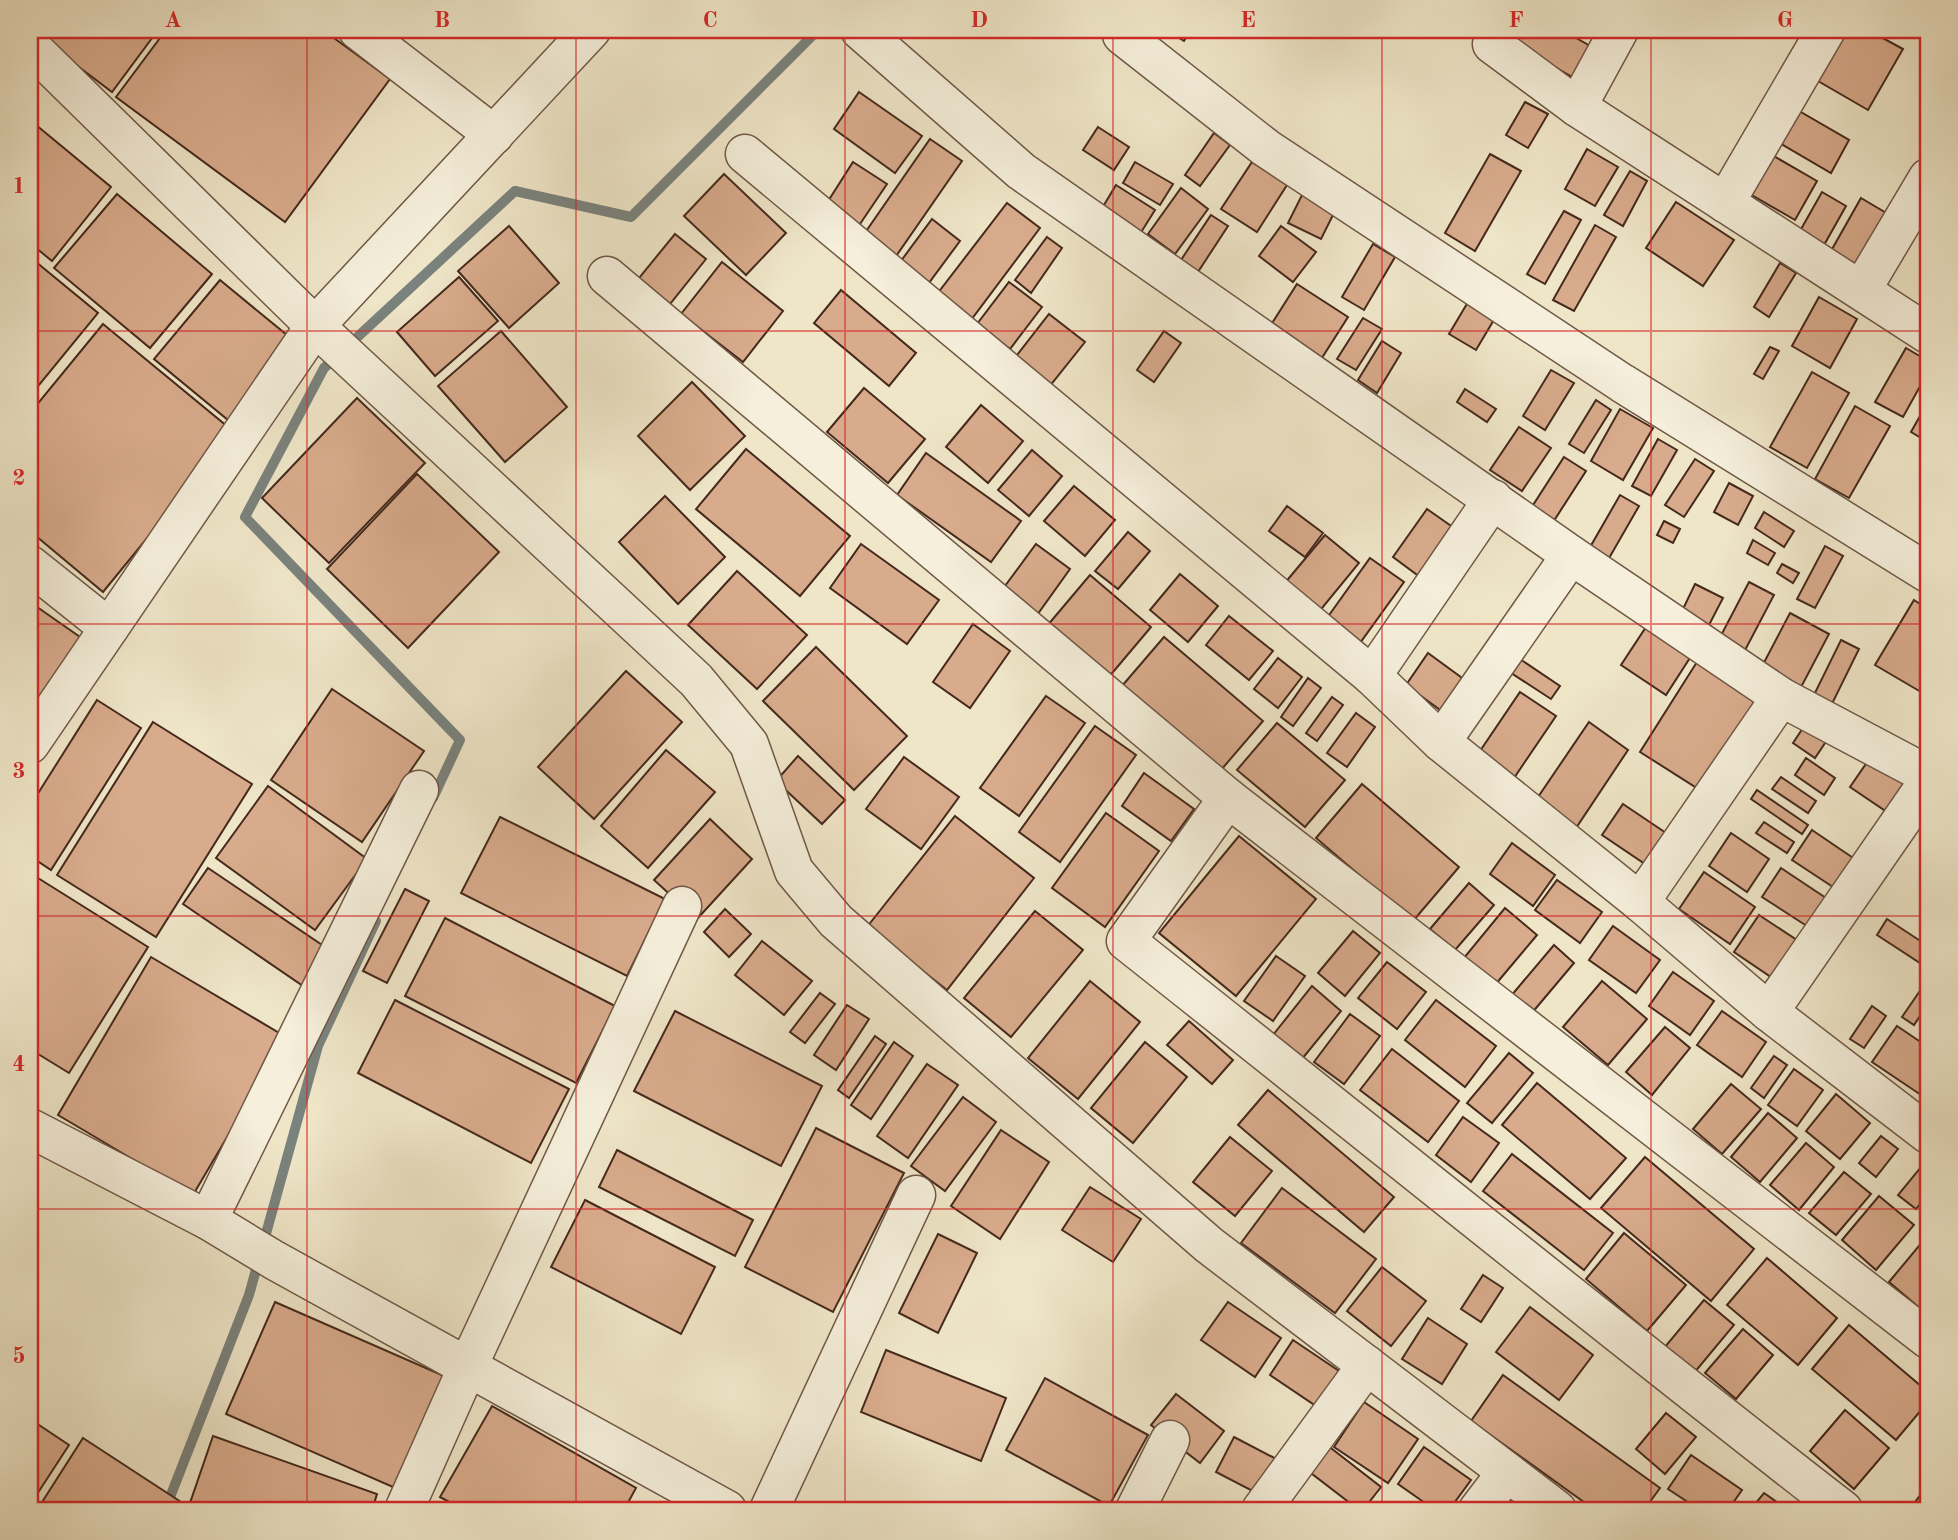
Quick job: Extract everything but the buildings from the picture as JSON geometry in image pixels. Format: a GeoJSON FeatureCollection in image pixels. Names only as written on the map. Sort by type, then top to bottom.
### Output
{"type":"FeatureCollection","features":[{"type":"Feature","properties":{"kind":"street"},"geometry":{"type":"LineString","coordinates":[[358,30],[494,135]]}},
{"type":"Feature","properties":{"kind":"street"},"geometry":{"type":"LineString","coordinates":[[30,744],[109,628],[494,135],[591,30]]}},
{"type":"Feature","properties":{"kind":"street"},"geometry":{"type":"LineString","coordinates":[[860,30],[1021,171],[1571,555],[1781,697],[1928,775]]}},
{"type":"Feature","properties":{"kind":"street"},"geometry":{"type":"LineString","coordinates":[[1577,107],[1619,30]]}},
{"type":"Feature","properties":{"kind":"street"},"geometry":{"type":"LineString","coordinates":[[1726,203],[1826,30]]}},
{"type":"Feature","properties":{"kind":"street"},"geometry":{"type":"LineString","coordinates":[[1122,35],[1266,148],[1622,383],[1928,573]]}},
{"type":"Feature","properties":{"kind":"street"},"geometry":{"type":"LineString","coordinates":[[1492,44],[1577,107],[1928,334]]}},
{"type":"Feature","properties":{"kind":"street"},"geometry":{"type":"LineString","coordinates":[[30,46],[333,342],[696,680],[749,744],[794,871],[836,921],[1209,1245],[1557,1510]]}},
{"type":"Feature","properties":{"kind":"street"},"geometry":{"type":"LineString","coordinates":[[745,154],[1372,676],[1441,742],[1640,902],[1769,1012],[1928,1133]]}},
{"type":"Feature","properties":{"kind":"street"},"geometry":{"type":"LineString","coordinates":[[1862,289],[1928,178]]}},
{"type":"Feature","properties":{"kind":"street"},"geometry":{"type":"LineString","coordinates":[[607,276],[1228,798],[1928,1339]]}},
{"type":"Feature","properties":{"kind":"street"},"geometry":{"type":"LineString","coordinates":[[1372,676],[1493,499]]}},
{"type":"Feature","properties":{"kind":"street"},"geometry":{"type":"LineString","coordinates":[[1441,742],[1571,555]]}},
{"type":"Feature","properties":{"kind":"street"},"geometry":{"type":"LineString","coordinates":[[30,565],[109,628]]}},
{"type":"Feature","properties":{"kind":"street"},"geometry":{"type":"LineString","coordinates":[[1640,902],[1781,697]]}},
{"type":"Feature","properties":{"kind":"street"},"geometry":{"type":"LineString","coordinates":[[1769,1012],[1928,782]]}},
{"type":"Feature","properties":{"kind":"street"},"geometry":{"type":"LineString","coordinates":[[220,1228],[419,790]]}},
{"type":"Feature","properties":{"kind":"street"},"geometry":{"type":"LineString","coordinates":[[1228,798],[1126,941],[1843,1510]]}},
{"type":"Feature","properties":{"kind":"street"},"geometry":{"type":"LineString","coordinates":[[404,1510],[682,906]]}},
{"type":"Feature","properties":{"kind":"street"},"geometry":{"type":"LineString","coordinates":[[30,1128],[220,1228],[727,1510]]}},
{"type":"Feature","properties":{"kind":"street"},"geometry":{"type":"LineString","coordinates":[[769,1510],[916,1195]]}},
{"type":"Feature","properties":{"kind":"street"},"geometry":{"type":"LineString","coordinates":[[1261,1510],[1367,1365]]}},
{"type":"Feature","properties":{"kind":"street"},"geometry":{"type":"LineString","coordinates":[[1135,1510],[1170,1440]]}},
{"type":"Feature","properties":{"kind":"street"},"geometry":{"type":"LineString","coordinates":[[1478,1510],[1507,1472]]}},
{"type":"Feature","properties":{"kind":"waterway"},"geometry":{"type":"LineString","coordinates":[[433,798],[460,740],[245,517],[324,368],[515,191],[631,217],[818,30]]}},
{"type":"Feature","properties":{"kind":"waterway"},"geometry":{"type":"LineString","coordinates":[[165,1510],[249,1295],[318,1046],[376,921]]}}]}
